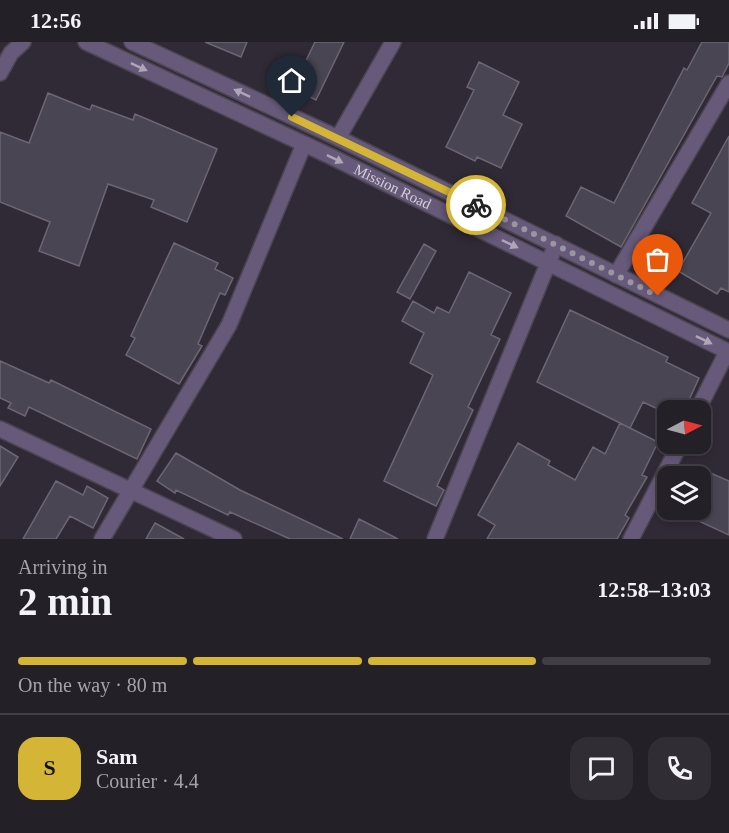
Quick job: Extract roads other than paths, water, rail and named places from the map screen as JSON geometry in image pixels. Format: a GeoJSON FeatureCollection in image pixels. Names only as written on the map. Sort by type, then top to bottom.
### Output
{"type":"FeatureCollection","features":[{"type":"Feature","properties":{"kind":"street"},"geometry":{"type":"LineString","coordinates":[[0,72],[11,53],[22,42]]}},
{"type":"Feature","properties":{"kind":"street","name":"Mission Road"},"geometry":{"type":"LineString","coordinates":[[86,42],[304,144],[728,352]]}},
{"type":"Feature","properties":{"kind":"street","name":"Mission Road"},"geometry":{"type":"LineString","coordinates":[[132,42],[338,138],[729,330]]}},
{"type":"Feature","properties":{"kind":"street"},"geometry":{"type":"LineString","coordinates":[[338,138],[393,42]]}},
{"type":"Feature","properties":{"kind":"street"},"geometry":{"type":"LineString","coordinates":[[616,275],[729,82]]}},
{"type":"Feature","properties":{"kind":"street"},"geometry":{"type":"LineString","coordinates":[[102,539],[229,325],[304,144]]}},
{"type":"Feature","properties":{"kind":"street"},"geometry":{"type":"LineString","coordinates":[[435,539],[556,244]]}},
{"type":"Feature","properties":{"kind":"street"},"geometry":{"type":"LineString","coordinates":[[703,400],[728,352]]}},
{"type":"Feature","properties":{"kind":"street"},"geometry":{"type":"LineString","coordinates":[[0,429],[234,539]]}},
{"type":"Feature","properties":{"kind":"street"},"geometry":{"type":"LineString","coordinates":[[632,539],[675,454]]}}]}
